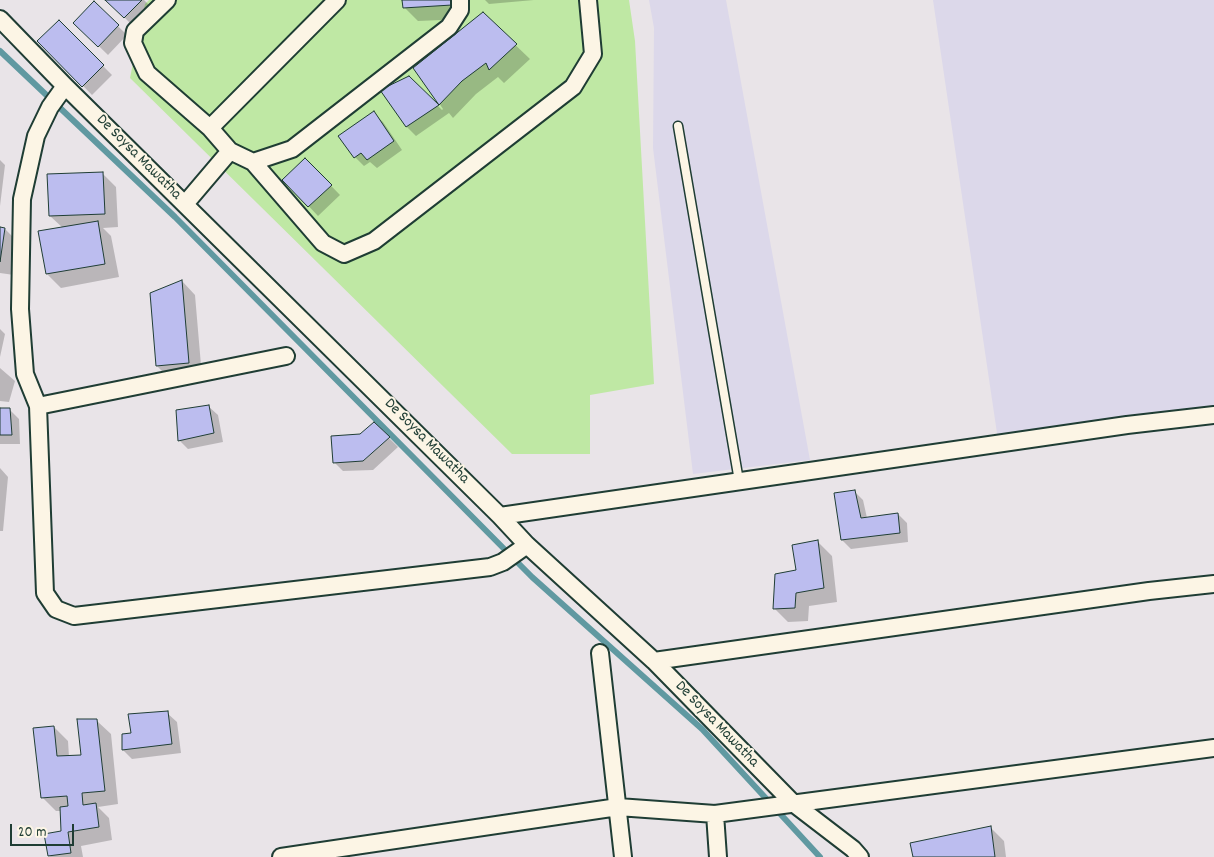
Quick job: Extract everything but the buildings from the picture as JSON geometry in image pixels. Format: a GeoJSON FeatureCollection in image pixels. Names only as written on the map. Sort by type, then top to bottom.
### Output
{"type":"FeatureCollection","features":[{"type":"Feature","properties":{"kind":"street"},"geometry":{"type":"LineString","coordinates":[[167,0],[135,31],[133,43],[147,73],[210,128],[230,151],[253,162],[323,243],[344,254],[374,241],[573,87],[593,54],[588,0]]}},
{"type":"Feature","properties":{"kind":"street"},"geometry":{"type":"LineString","coordinates":[[210,128],[336,0]]}},
{"type":"Feature","properties":{"kind":"street"},"geometry":{"type":"LineString","coordinates":[[253,162],[292,149],[449,28],[460,10],[460,0]]}},
{"type":"Feature","properties":{"kind":"street","name":"De Soysa Mawatha"},"geometry":{"type":"LineString","coordinates":[[0,19],[58,96],[185,204],[500,516],[522,548],[654,661],[786,804],[853,849],[860,857]]}},
{"type":"Feature","properties":{"kind":"street"},"geometry":{"type":"LineString","coordinates":[[58,96],[36,136],[22,199],[20,309],[25,374],[38,406],[45,593],[56,609],[74,616],[490,567],[503,562],[522,548]]}},
{"type":"Feature","properties":{"kind":"street"},"geometry":{"type":"LineString","coordinates":[[185,204],[230,151]]}},
{"type":"Feature","properties":{"kind":"street"},"geometry":{"type":"LineString","coordinates":[[38,406],[286,356]]}},
{"type":"Feature","properties":{"kind":"street"},"geometry":{"type":"LineString","coordinates":[[500,516],[1128,424],[1214,415]]}},
{"type":"Feature","properties":{"kind":"street"},"geometry":{"type":"LineString","coordinates":[[654,661],[1150,591],[1214,584]]}},
{"type":"Feature","properties":{"kind":"street"},"geometry":{"type":"LineString","coordinates":[[600,653],[624,857]]}},
{"type":"Feature","properties":{"kind":"street"},"geometry":{"type":"LineString","coordinates":[[281,857],[618,807],[714,814],[1214,748]]}},
{"type":"Feature","properties":{"kind":"street"},"geometry":{"type":"LineString","coordinates":[[714,814],[718,857]]}},
{"type":"Feature","properties":{"kind":"lane"},"geometry":{"type":"LineString","coordinates":[[678,126],[739,481]]}},
{"type":"Feature","properties":{"kind":"shaded area"},"geometry":{"type":"Polygon","coordinates":[[[649,0],[726,0],[810,460],[693,474],[653,148],[654,28],[649,0]]]}},
{"type":"Feature","properties":{"kind":"shaded area"},"geometry":{"type":"Polygon","coordinates":[[[933,0],[1214,0],[1214,410],[998,440],[933,0]]]}},
{"type":"Feature","properties":{"kind":"green space"},"geometry":{"type":"Polygon","coordinates":[[[149,0],[629,0],[635,41],[654,384],[590,395],[590,454],[512,454],[130,78],[145,4],[149,0]]]}},
{"type":"Feature","properties":{"kind":"waterway"},"geometry":{"type":"LineString","coordinates":[[0,51],[175,217],[532,577],[702,729],[820,857]]}}]}
